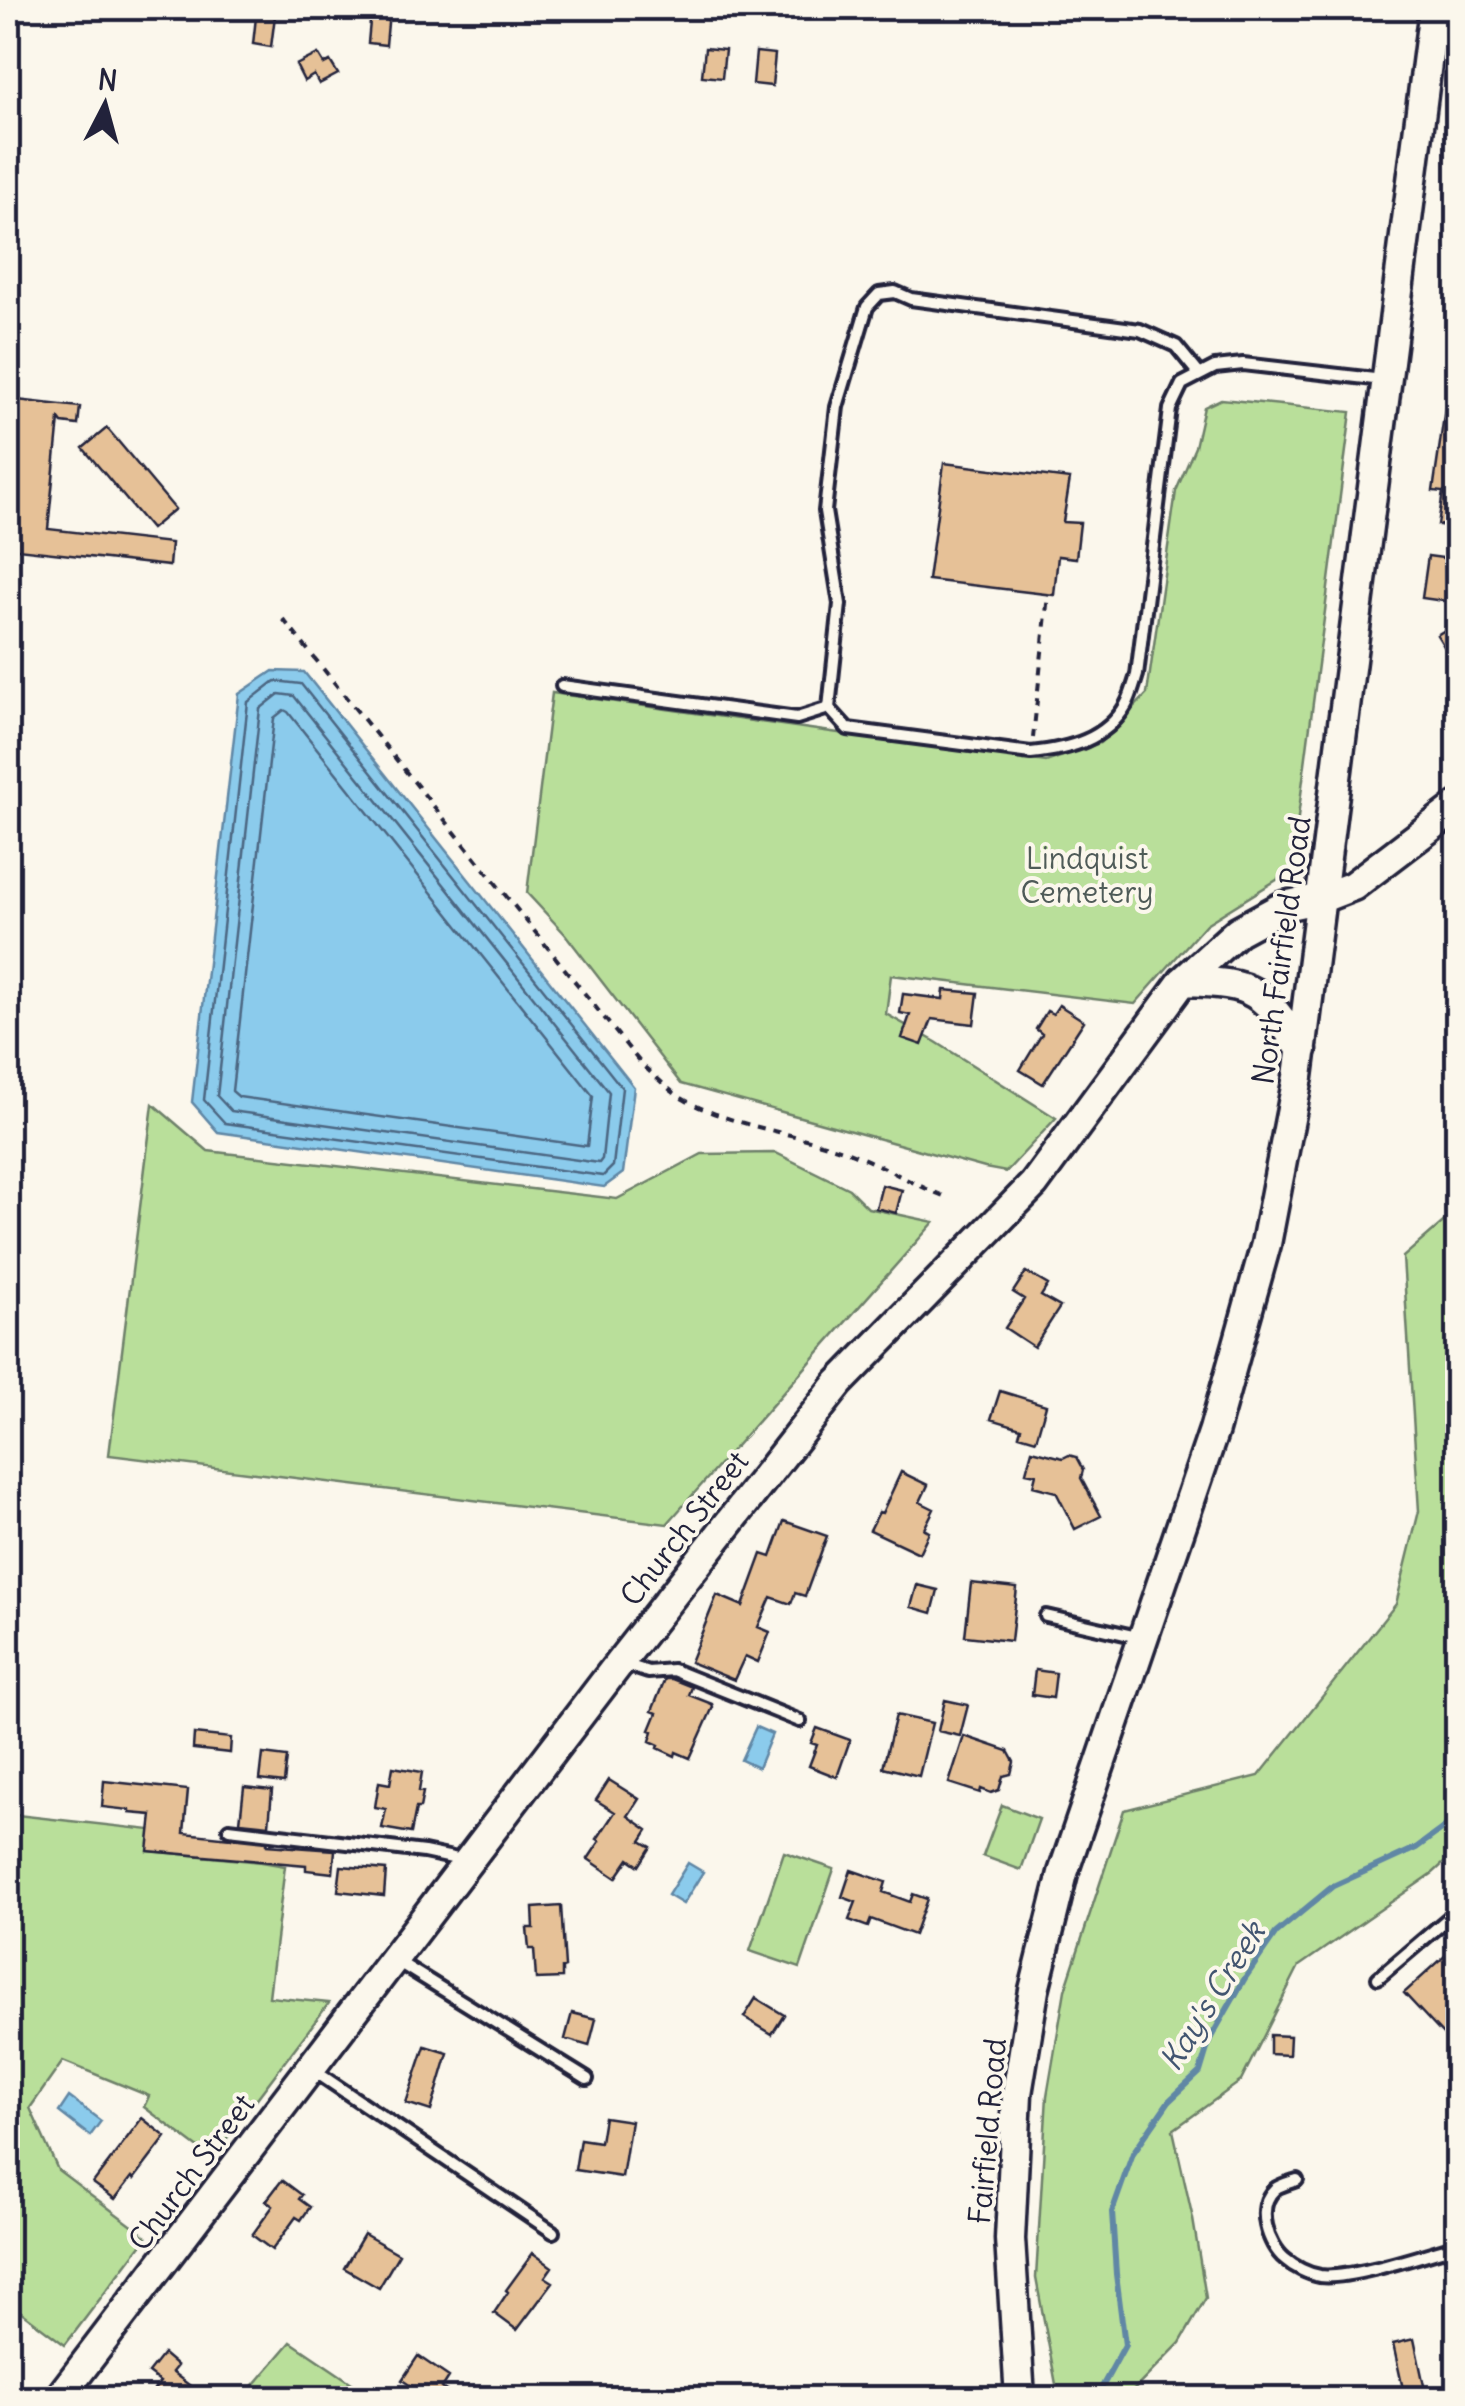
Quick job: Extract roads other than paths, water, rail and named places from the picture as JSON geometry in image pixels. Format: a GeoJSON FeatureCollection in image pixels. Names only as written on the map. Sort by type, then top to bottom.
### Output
{"type":"FeatureCollection","features":[{"type":"Feature","properties":{"kind":"main road","name":"North Fairfield Road"},"geometry":{"type":"LineString","coordinates":[[1062,1873],[1214,1430],[1266,1244],[1302,1050],[1434,8]]}},
{"type":"Feature","properties":{"kind":"main road","name":"Church Street"},"geometry":{"type":"LineString","coordinates":[[59,2398],[620,1662],[839,1383],[1034,1184],[1183,981],[1238,930],[1284,906],[1353,886],[1456,809]]}},
{"type":"Feature","properties":{"kind":"main road"},"geometry":{"type":"LineString","coordinates":[[1183,981],[1221,982],[1241,986],[1257,995],[1272,1005],[1302,1050]]}},
{"type":"Feature","properties":{"kind":"main road","name":"Fairfield Road"},"geometry":{"type":"LineString","coordinates":[[1020,2398],[1010,2239],[1017,2094],[1034,1990],[1062,1873]]}},
{"type":"Feature","properties":{"kind":"lane"},"geometry":{"type":"LineString","coordinates":[[1199,374],[1176,346],[1140,330],[911,299],[895,292],[879,294],[867,308],[837,407],[825,510],[840,604],[830,708],[848,729],[1032,753],[1062,750],[1106,730],[1126,705],[1137,675],[1170,409],[1182,384],[1215,367],[1243,364],[1388,380]]}},
{"type":"Feature","properties":{"kind":"lane"},"geometry":{"type":"LineString","coordinates":[[562,686],[797,718],[830,708]]}},
{"type":"Feature","properties":{"kind":"lane"},"geometry":{"type":"LineString","coordinates":[[1046,1616],[1143,1638]]}},
{"type":"Feature","properties":{"kind":"lane"},"geometry":{"type":"LineString","coordinates":[[620,1662],[648,1672],[674,1670],[800,1721]]}},
{"type":"Feature","properties":{"kind":"lane"},"geometry":{"type":"LineString","coordinates":[[229,1829],[424,1852],[468,1862]]}},
{"type":"Feature","properties":{"kind":"lane"},"geometry":{"type":"LineString","coordinates":[[1378,1978],[1458,1910]]}},
{"type":"Feature","properties":{"kind":"lane"},"geometry":{"type":"LineString","coordinates":[[394,1959],[587,2079]]}},
{"type":"Feature","properties":{"kind":"lane"},"geometry":{"type":"LineString","coordinates":[[310,2068],[553,2232]]}},
{"type":"Feature","properties":{"kind":"lane"},"geometry":{"type":"LineString","coordinates":[[1296,2180],[1274,2190],[1264,2219],[1282,2256],[1298,2268],[1320,2276],[1341,2275],[1458,2245]]}},
{"type":"Feature","properties":{"kind":"water"},"geometry":{"type":"Polygon","coordinates":[[[273,671],[304,672],[634,1087],[623,1173],[604,1187],[218,1132],[192,1102],[239,694],[273,671]]]}},
{"type":"Feature","properties":{"kind":"water"},"geometry":{"type":"Polygon","coordinates":[[[756,1727],[772,1734],[758,1768],[741,1760],[756,1727]]]}},
{"type":"Feature","properties":{"kind":"water"},"geometry":{"type":"Polygon","coordinates":[[[688,1863],[703,1872],[683,1904],[668,1895],[688,1863]]]}},
{"type":"Feature","properties":{"kind":"water"},"geometry":{"type":"Polygon","coordinates":[[[69,2097],[101,2121],[90,2136],[59,2112],[69,2097]]]}},
{"type":"Feature","properties":{"kind":"waterway","name":"Kay's Creek"},"geometry":{"type":"LineString","coordinates":[[1096,2398],[1125,2345],[1112,2212],[1133,2153],[1169,2101],[1200,2072],[1210,2039],[1276,1933],[1333,1886],[1416,1848],[1446,1826],[1458,1805]]}},
{"type":"Feature","properties":{"kind":"park label","name":"Lindquist Cemetery"},"geometry":{"type":"Point","coordinates":[1087,875]}}]}
